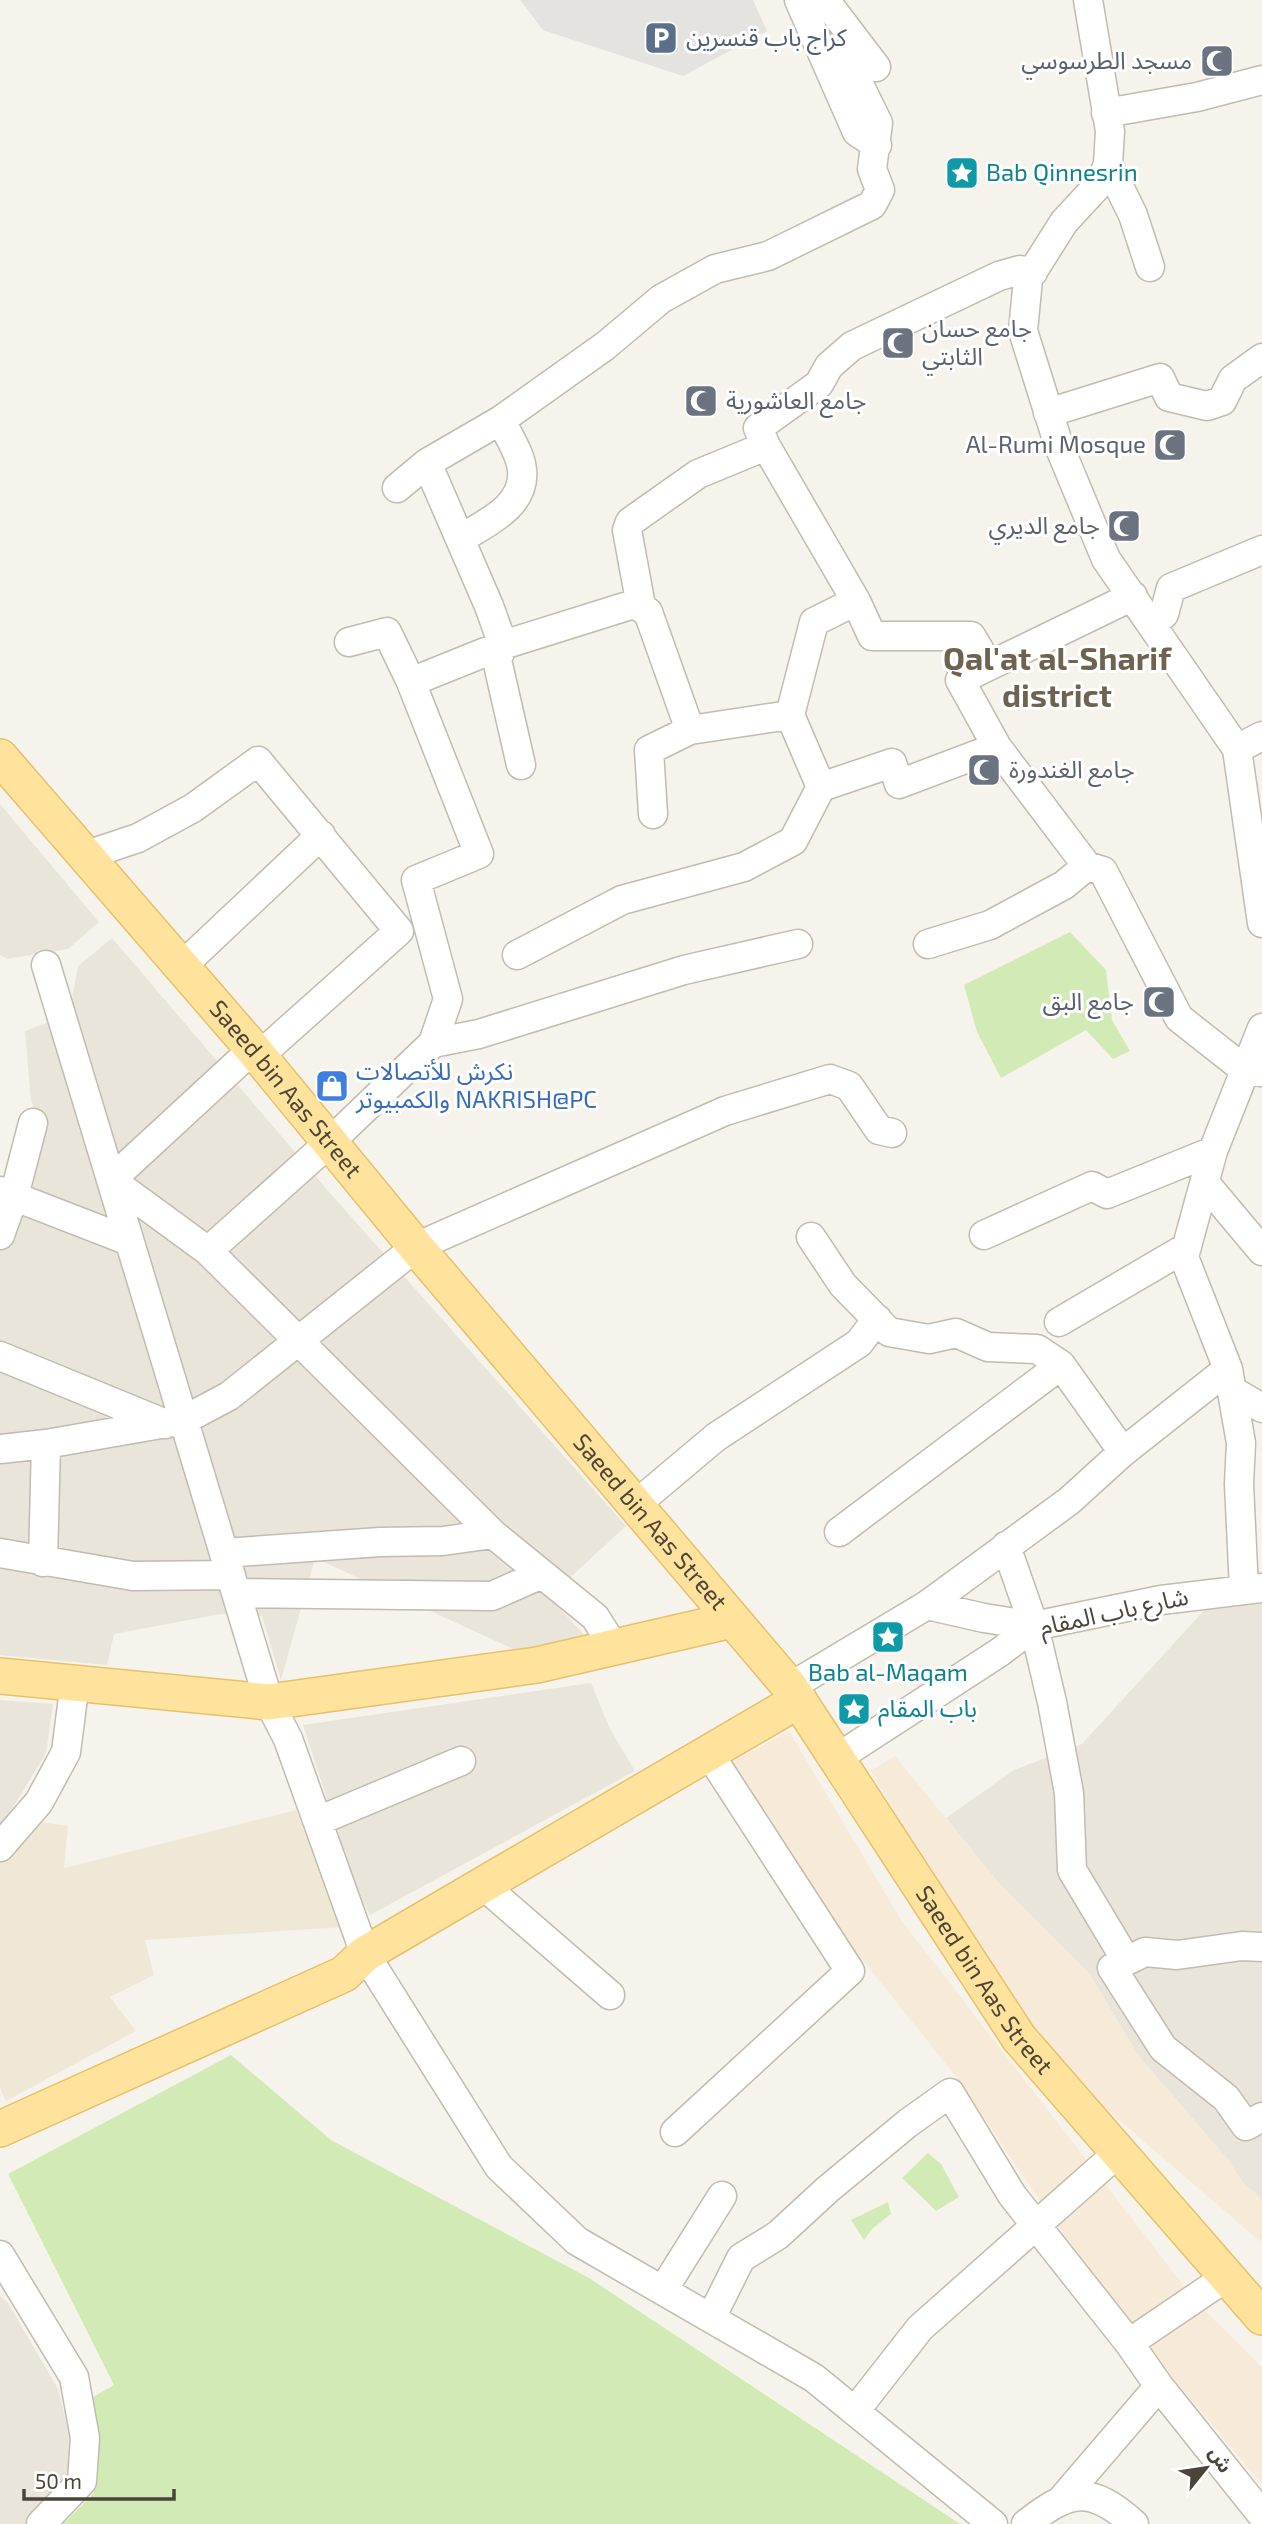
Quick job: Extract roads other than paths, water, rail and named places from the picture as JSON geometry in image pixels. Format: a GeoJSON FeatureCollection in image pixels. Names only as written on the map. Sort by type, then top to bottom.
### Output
{"type":"FeatureCollection","features":[{"type":"Feature","properties":{"kind":"main road","name":"Saeed bin Aas Street"},"geometry":{"type":"LineString","coordinates":[[0,757],[256,1053],[634,1506],[795,1693],[1019,2038],[1262,2317]]}},
{"type":"Feature","properties":{"kind":"main road"},"geometry":{"type":"LineString","coordinates":[[0,1676],[269,1702],[537,1665],[732,1620]]}},
{"type":"Feature","properties":{"kind":"main road"},"geometry":{"type":"LineString","coordinates":[[0,2129],[344,1974],[365,1954],[710,1755],[795,1693]]}},
{"type":"Feature","properties":{"kind":"street"},"geometry":{"type":"LineString","coordinates":[[799,0],[857,132],[877,145]]}},
{"type":"Feature","properties":{"kind":"street"},"geometry":{"type":"LineString","coordinates":[[397,488],[427,463],[500,420],[605,346],[661,299],[715,269],[768,256],[872,205],[880,190],[872,169],[878,122],[845,56],[876,67],[825,0]]}},
{"type":"Feature","properties":{"kind":"street"},"geometry":{"type":"LineString","coordinates":[[1088,0],[1110,131],[1108,164],[1101,182],[1064,222],[1028,279],[1023,331],[1059,446],[1106,559],[1152,622],[1237,749],[1262,923]]}},
{"type":"Feature","properties":{"kind":"street"},"geometry":{"type":"LineString","coordinates":[[1106,113],[1197,97],[1262,80]]}},
{"type":"Feature","properties":{"kind":"street"},"geometry":{"type":"LineString","coordinates":[[1108,164],[1133,215],[1150,267]]}},
{"type":"Feature","properties":{"kind":"street"},"geometry":{"type":"LineString","coordinates":[[989,666],[971,636],[872,636],[856,601],[758,428],[819,384],[830,366],[852,346],[999,276],[1020,270],[1033,272]]}},
{"type":"Feature","properties":{"kind":"street"},"geometry":{"type":"LineString","coordinates":[[1048,413],[1160,378],[1169,397],[1207,406],[1222,401],[1233,379],[1262,359]]}},
{"type":"Feature","properties":{"kind":"street"},"geometry":{"type":"LineString","coordinates":[[460,539],[500,514],[520,493],[522,469],[500,420]]}},
{"type":"Feature","properties":{"kind":"street"},"geometry":{"type":"LineString","coordinates":[[642,606],[627,530],[630,522],[698,474],[766,446]]}},
{"type":"Feature","properties":{"kind":"street"},"geometry":{"type":"LineString","coordinates":[[427,463],[503,645],[497,660],[521,765]]}},
{"type":"Feature","properties":{"kind":"street"},"geometry":{"type":"LineString","coordinates":[[1152,622],[1164,614],[1171,588],[1262,550]]}},
{"type":"Feature","properties":{"kind":"street"},"geometry":{"type":"LineString","coordinates":[[1133,596],[960,680],[997,747],[1087,866],[1103,871],[1179,1018],[1253,1071]]}},
{"type":"Feature","properties":{"kind":"street"},"geometry":{"type":"LineString","coordinates":[[821,787],[790,715],[814,622],[856,601]]}},
{"type":"Feature","properties":{"kind":"street"},"geometry":{"type":"LineString","coordinates":[[411,682],[503,645],[634,604],[642,606],[648,612],[690,730]]}},
{"type":"Feature","properties":{"kind":"street"},"geometry":{"type":"LineString","coordinates":[[208,1251],[330,1142],[433,1043],[448,999],[416,880],[479,854],[411,682],[387,632],[349,642]]}},
{"type":"Feature","properties":{"kind":"street"},"geometry":{"type":"LineString","coordinates":[[653,814],[649,750],[690,730],[790,715]]}},
{"type":"Feature","properties":{"kind":"street"},"geometry":{"type":"LineString","coordinates":[[1237,749],[1262,736]]}},
{"type":"Feature","properties":{"kind":"street"},"geometry":{"type":"LineString","coordinates":[[517,955],[622,900],[744,867],[793,841],[821,787],[892,763],[899,784],[997,747]]}},
{"type":"Feature","properties":{"kind":"street"},"geometry":{"type":"LineString","coordinates":[[87,855],[138,838],[171,820],[258,761],[399,931],[111,1180]]}},
{"type":"Feature","properties":{"kind":"street"},"geometry":{"type":"LineString","coordinates":[[182,966],[321,835]]}},
{"type":"Feature","properties":{"kind":"street"},"geometry":{"type":"LineString","coordinates":[[928,944],[990,925],[1064,885],[1087,866]]}},
{"type":"Feature","properties":{"kind":"street"},"geometry":{"type":"LineString","coordinates":[[433,1043],[479,1034],[684,970],[798,944]]}},
{"type":"Feature","properties":{"kind":"street"},"geometry":{"type":"LineString","coordinates":[[46,965],[129,1241],[175,1422],[231,1574],[269,1702],[288,1739],[365,1954],[499,2167],[578,2241],[814,2378],[993,2524]]}},
{"type":"Feature","properties":{"kind":"street"},"geometry":{"type":"LineString","coordinates":[[1253,1589],[1239,1495],[1241,1443],[1231,1380],[1184,1257],[1213,1152],[1253,1071],[1262,1028]]}},
{"type":"Feature","properties":{"kind":"street"},"geometry":{"type":"LineString","coordinates":[[0,1449],[175,1422],[229,1396],[299,1343],[416,1247],[725,1111],[821,1080],[842,1081],[849,1086],[878,1130],[892,1133]]}},
{"type":"Feature","properties":{"kind":"street"},"geometry":{"type":"LineString","coordinates":[[0,1235],[7,1193],[33,1123]]}},
{"type":"Feature","properties":{"kind":"street"},"geometry":{"type":"LineString","coordinates":[[984,1235],[1092,1186],[1107,1194],[1213,1152]]}},
{"type":"Feature","properties":{"kind":"street"},"geometry":{"type":"LineString","coordinates":[[111,1180],[208,1251],[493,1534],[596,1618],[614,1647]]}},
{"type":"Feature","properties":{"kind":"street"},"geometry":{"type":"LineString","coordinates":[[1205,1183],[1262,1251]]}},
{"type":"Feature","properties":{"kind":"street"},"geometry":{"type":"LineString","coordinates":[[7,1193],[129,1241]]}},
{"type":"Feature","properties":{"kind":"street"},"geometry":{"type":"LineString","coordinates":[[811,1237],[843,1285],[889,1332],[929,1339],[956,1333],[988,1347],[1037,1349],[1061,1365],[1123,1452]]}},
{"type":"Feature","properties":{"kind":"street"},"geometry":{"type":"LineString","coordinates":[[1059,1322],[1187,1247]]}},
{"type":"Feature","properties":{"kind":"street"},"geometry":{"type":"LineString","coordinates":[[634,1506],[716,1437],[859,1343],[877,1319]]}},
{"type":"Feature","properties":{"kind":"street"},"geometry":{"type":"LineString","coordinates":[[0,1356],[175,1422]]}},
{"type":"Feature","properties":{"kind":"street"},"geometry":{"type":"LineString","coordinates":[[839,1532],[1061,1365]]}},
{"type":"Feature","properties":{"kind":"street"},"geometry":{"type":"LineString","coordinates":[[1231,1380],[1262,1408]]}},
{"type":"Feature","properties":{"kind":"street"},"geometry":{"type":"LineString","coordinates":[[795,1693],[927,1605],[1069,1501],[1123,1452],[1231,1380]]}},
{"type":"Feature","properties":{"kind":"street"},"geometry":{"type":"LineString","coordinates":[[43,1562],[46,1444]]}},
{"type":"Feature","properties":{"kind":"street"},"geometry":{"type":"LineString","coordinates":[[231,1574],[380,1542],[443,1541],[493,1534]]}},
{"type":"Feature","properties":{"kind":"street"},"geometry":{"type":"LineString","coordinates":[[1006,1546],[1034,1626],[1069,1793],[1072,1870],[1126,1960]]}},
{"type":"Feature","properties":{"kind":"street"},"geometry":{"type":"LineString","coordinates":[[0,1553],[133,1576],[231,1574],[492,1596],[542,1574]]}},
{"type":"Feature","properties":{"kind":"street","name":"شارع باب المقام"},"geometry":{"type":"LineString","coordinates":[[837,1758],[1000,1652],[1034,1626],[1161,1600],[1253,1589]]}},
{"type":"Feature","properties":{"kind":"street"},"geometry":{"type":"LineString","coordinates":[[927,1605],[1034,1626]]}},
{"type":"Feature","properties":{"kind":"street"},"geometry":{"type":"LineString","coordinates":[[0,1846],[39,1802],[66,1752],[75,1682]]}},
{"type":"Feature","properties":{"kind":"street"},"geometry":{"type":"LineString","coordinates":[[674,2132],[850,1971],[710,1755]]}},
{"type":"Feature","properties":{"kind":"street"},"geometry":{"type":"LineString","coordinates":[[318,1821],[461,1761]]}},
{"type":"Feature","properties":{"kind":"street"},"geometry":{"type":"LineString","coordinates":[[483,1885],[610,1996]]}},
{"type":"Feature","properties":{"kind":"street"},"geometry":{"type":"LineString","coordinates":[[1262,1947],[1241,1946],[1177,1955],[1145,1952],[1112,1968],[1163,2048],[1226,2098],[1246,2126],[1262,2117]]}},
{"type":"Feature","properties":{"kind":"street"},"geometry":{"type":"LineString","coordinates":[[711,2318],[741,2258],[778,2235],[828,2189],[908,2123],[950,2093],[1012,2195],[1262,2515]]}},
{"type":"Feature","properties":{"kind":"street"},"geometry":{"type":"LineString","coordinates":[[855,2411],[920,2328],[1120,2151]]}},
{"type":"Feature","properties":{"kind":"street"},"geometry":{"type":"LineString","coordinates":[[663,2290],[722,2196]]}},
{"type":"Feature","properties":{"kind":"street"},"geometry":{"type":"LineString","coordinates":[[0,2255],[74,2377],[85,2438],[82,2481],[41,2524]]}},
{"type":"Feature","properties":{"kind":"street"},"geometry":{"type":"LineString","coordinates":[[1129,2343],[1228,2276]]}},
{"type":"Feature","properties":{"kind":"street"},"geometry":{"type":"LineString","coordinates":[[1026,2524],[1063,2498],[1159,2386]]}},
{"type":"Feature","properties":{"kind":"street"},"geometry":{"type":"LineString","coordinates":[[1063,2498],[1081,2497],[1111,2504],[1134,2524]]}},
{"type":"Feature","properties":{"kind":"place","name":"كراج باب قنسرين"},"geometry":{"type":"Point","coordinates":[661,38]}},
{"type":"Feature","properties":{"kind":"place","name":"مسجد الطرسوسي"},"geometry":{"type":"Point","coordinates":[1217,61]}},
{"type":"Feature","properties":{"kind":"place","name":"Bab Qinnesrin"},"geometry":{"type":"Point","coordinates":[962,173]}},
{"type":"Feature","properties":{"kind":"place","name":"جامع حسان الثابتي"},"geometry":{"type":"Point","coordinates":[898,343]}},
{"type":"Feature","properties":{"kind":"place","name":"جامع العاشورية"},"geometry":{"type":"Point","coordinates":[701,401]}},
{"type":"Feature","properties":{"kind":"place","name":"Al-Rumi Mosque"},"geometry":{"type":"Point","coordinates":[1170,445]}},
{"type":"Feature","properties":{"kind":"place","name":"جامع الديري"},"geometry":{"type":"Point","coordinates":[1124,526]}},
{"type":"Feature","properties":{"kind":"place","name":"جامع الغندورة"},"geometry":{"type":"Point","coordinates":[984,770]}},
{"type":"Feature","properties":{"kind":"place","name":"جامع البق"},"geometry":{"type":"Point","coordinates":[1159,1002]}},
{"type":"Feature","properties":{"kind":"place","name":"نكرش للأتصالات والكمبيوتر NAKRISH@PC"},"geometry":{"type":"Point","coordinates":[332,1086]}},
{"type":"Feature","properties":{"kind":"place","name":"Bab al-Maqam"},"geometry":{"type":"Point","coordinates":[888,1637]}},
{"type":"Feature","properties":{"kind":"place","name":"باب المقام"},"geometry":{"type":"Point","coordinates":[854,1709]}},
{"type":"Feature","properties":{"kind":"district","name":"Qal'at al-Sharif district"},"geometry":{"type":"Point","coordinates":[1057,678]}}]}
